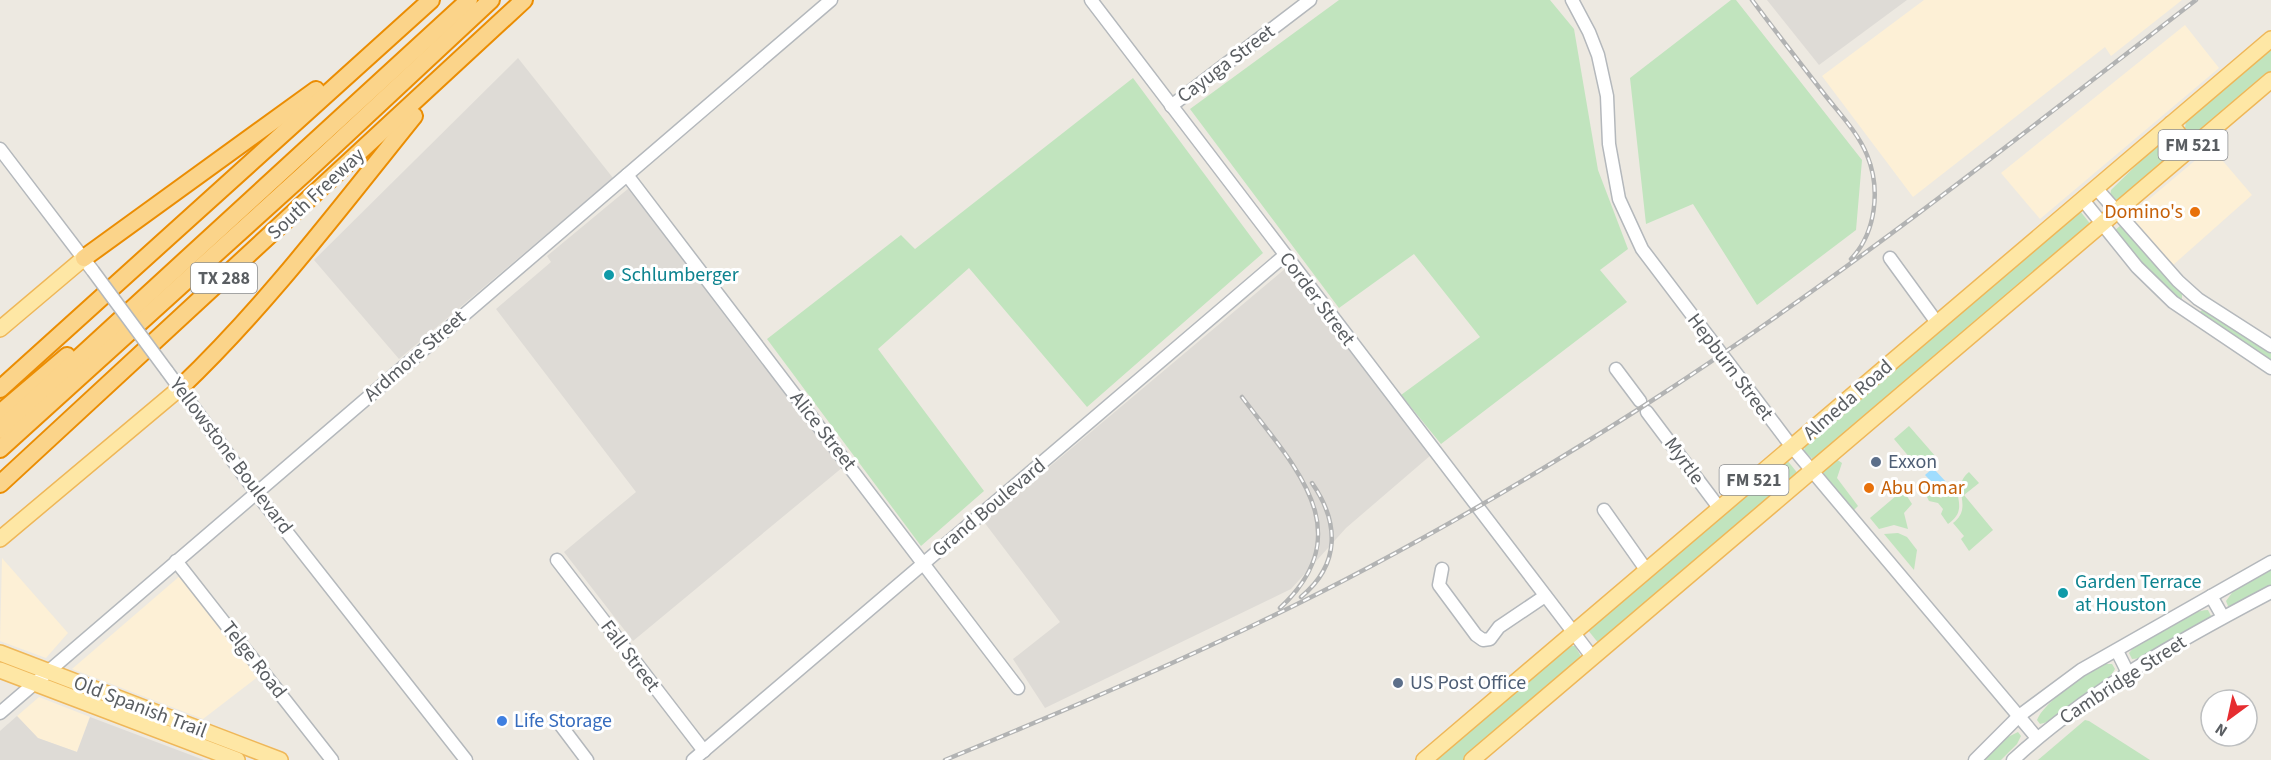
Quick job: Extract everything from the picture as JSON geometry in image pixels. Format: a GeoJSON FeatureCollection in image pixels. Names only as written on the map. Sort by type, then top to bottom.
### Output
{"type":"FeatureCollection","features":[{"type":"Feature","properties":{"kind":"highway"},"geometry":{"type":"LineString","coordinates":[[0,389],[430,0]]}},
{"type":"Feature","properties":{"kind":"highway"},"geometry":{"type":"LineString","coordinates":[[0,449],[299,169],[469,0]]}},
{"type":"Feature","properties":{"kind":"highway"},"geometry":{"type":"LineString","coordinates":[[0,430],[491,0]]}},
{"type":"Feature","properties":{"kind":"highway","name":"South Freeway"},"geometry":{"type":"LineString","coordinates":[[0,484],[448,73],[524,0]]}},
{"type":"Feature","properties":{"kind":"highway"},"geometry":{"type":"LineString","coordinates":[[88,264],[185,183],[290,110],[403,25]]}},
{"type":"Feature","properties":{"kind":"highway"},"geometry":{"type":"LineString","coordinates":[[180,388],[210,359],[298,260],[448,73]]}},
{"type":"Feature","properties":{"kind":"highway"},"geometry":{"type":"LineString","coordinates":[[0,413],[299,169]]}},
{"type":"Feature","properties":{"kind":"highway"},"geometry":{"type":"LineString","coordinates":[[0,460],[118,356],[246,235],[299,169]]}},
{"type":"Feature","properties":{"kind":"main road","name":"Almeda Road"},"geometry":{"type":"LineString","coordinates":[[1424,760],[2271,39]]}},
{"type":"Feature","properties":{"kind":"main road","name":"Almeda Road"},"geometry":{"type":"LineString","coordinates":[[1472,760],[2271,80]]}},
{"type":"Feature","properties":{"kind":"main road"},"geometry":{"type":"LineString","coordinates":[[2171,124],[2189,148]]}},
{"type":"Feature","properties":{"kind":"main road"},"geometry":{"type":"LineString","coordinates":[[0,329],[88,264]]}},
{"type":"Feature","properties":{"kind":"main road"},"geometry":{"type":"LineString","coordinates":[[0,539],[180,388]]}},
{"type":"Feature","properties":{"kind":"main road","name":"Old Spanish Trail"},"geometry":{"type":"LineString","coordinates":[[0,653],[48,672],[237,760]]}},
{"type":"Feature","properties":{"kind":"main road","name":"Old Spanish Trail"},"geometry":{"type":"LineString","coordinates":[[0,670],[34,683],[271,758]]}},
{"type":"Feature","properties":{"kind":"street","name":"Ardmore Street"},"geometry":{"type":"LineString","coordinates":[[0,713],[831,0]]}},
{"type":"Feature","properties":{"kind":"street","name":"Corder Street"},"geometry":{"type":"LineString","coordinates":[[1091,0],[1284,256],[1537,599],[1574,634],[1593,658]]}},
{"type":"Feature","properties":{"kind":"street","name":"Cayuga Street"},"geometry":{"type":"LineString","coordinates":[[1171,106],[1310,0]]}},
{"type":"Feature","properties":{"kind":"street","name":"Hepburn Street"},"geometry":{"type":"LineString","coordinates":[[1572,0],[1589,32],[1605,88],[1611,163],[1626,218],[1654,265],[1792,447],[2037,738]]}},
{"type":"Feature","properties":{"kind":"street","name":"Yellowstone Boulevard"},"geometry":{"type":"LineString","coordinates":[[0,149],[256,492],[466,760]]}},
{"type":"Feature","properties":{"kind":"street","name":"Alice Street"},"geometry":{"type":"LineString","coordinates":[[627,175],[1018,688]]}},
{"type":"Feature","properties":{"kind":"street"},"geometry":{"type":"LineString","coordinates":[[2096,188],[2164,267],[2198,299],[2271,346]]}},
{"type":"Feature","properties":{"kind":"street"},"geometry":{"type":"LineString","coordinates":[[2083,200],[2144,274],[2189,314],[2271,368]]}},
{"type":"Feature","properties":{"kind":"street","name":"Grand Boulevard"},"geometry":{"type":"LineString","coordinates":[[693,760],[1284,256]]}},
{"type":"Feature","properties":{"kind":"street"},"geometry":{"type":"LineString","coordinates":[[1890,258],[1938,324]]}},
{"type":"Feature","properties":{"kind":"street"},"geometry":{"type":"LineString","coordinates":[[2189,314],[2198,299]]}},
{"type":"Feature","properties":{"kind":"street","name":"Myrtle"},"geometry":{"type":"LineString","coordinates":[[1616,369],[1720,510]]}},
{"type":"Feature","properties":{"kind":"street"},"geometry":{"type":"LineString","coordinates":[[1604,510],[1647,571]]}},
{"type":"Feature","properties":{"kind":"street","name":"Fall Street"},"geometry":{"type":"LineString","coordinates":[[557,560],[704,751]]}},
{"type":"Feature","properties":{"kind":"street","name":"Telge Road"},"geometry":{"type":"LineString","coordinates":[[176,561],[332,760]]}},
{"type":"Feature","properties":{"kind":"street","name":"Cambridge Street"},"geometry":{"type":"LineString","coordinates":[[1975,760],[2019,716],[2081,670],[2271,562]]}},
{"type":"Feature","properties":{"kind":"street"},"geometry":{"type":"LineString","coordinates":[[1442,569],[1439,585],[1479,638],[1490,639],[1499,627],[1537,599]]}},
{"type":"Feature","properties":{"kind":"street","name":"Cambridge Street"},"geometry":{"type":"LineString","coordinates":[[2013,760],[2074,708],[2223,617],[2271,592]]}},
{"type":"Feature","properties":{"kind":"street"},"geometry":{"type":"LineString","coordinates":[[2211,596],[2223,617]]}},
{"type":"Feature","properties":{"kind":"street"},"geometry":{"type":"LineString","coordinates":[[2116,651],[2128,673]]}},
{"type":"Feature","properties":{"kind":"street"},"geometry":{"type":"LineString","coordinates":[[556,719],[587,760]]}},
{"type":"Feature","properties":{"kind":"shaded area"},"geometry":{"type":"Polygon","coordinates":[[[1767,0],[1907,0],[1819,65],[1767,0]]]}},
{"type":"Feature","properties":{"kind":"shaded area"},"geometry":{"type":"Polygon","coordinates":[[[1924,0],[2182,0],[2111,56],[2105,47],[1913,197],[1822,76],[1924,0]]]}},
{"type":"Feature","properties":{"kind":"shaded area"},"geometry":{"type":"Polygon","coordinates":[[[2185,25],[2219,68],[2040,219],[2001,173],[2185,25]]]}},
{"type":"Feature","properties":{"kind":"shaded area"},"geometry":{"type":"Polygon","coordinates":[[[518,58],[613,178],[399,359],[314,260],[518,58]]]}},
{"type":"Feature","properties":{"kind":"shaded area"},"geometry":{"type":"Polygon","coordinates":[[[2211,147],[2252,195],[2172,266],[2129,216],[2211,147]]]}},
{"type":"Feature","properties":{"kind":"shaded area"},"geometry":{"type":"Polygon","coordinates":[[[629,188],[843,467],[633,641],[564,552],[636,492],[496,309],[551,262],[547,256],[629,188]]]}},
{"type":"Feature","properties":{"kind":"shaded area"},"geometry":{"type":"Polygon","coordinates":[[[1286,268],[1431,455],[1346,528],[1291,589],[1045,708],[1013,659],[1060,622],[984,522],[1286,268]]]}},
{"type":"Feature","properties":{"kind":"shaded area"},"geometry":{"type":"Polygon","coordinates":[[[2,558],[68,633],[46,658],[0,641],[2,558]]]}},
{"type":"Feature","properties":{"kind":"shaded area"},"geometry":{"type":"Polygon","coordinates":[[[181,575],[259,676],[203,719],[72,669],[181,575]]]}},
{"type":"Feature","properties":{"kind":"shaded area"},"geometry":{"type":"Polygon","coordinates":[[[39,697],[90,717],[77,752],[37,738],[17,716],[39,697]]]}},
{"type":"Feature","properties":{"kind":"shaded area"},"geometry":{"type":"Polygon","coordinates":[[[17,716],[38,738],[77,752],[90,717],[204,760],[0,760],[0,731],[17,716]]]}},
{"type":"Feature","properties":{"kind":"green space"},"geometry":{"type":"Polygon","coordinates":[[[1339,0],[1550,0],[1574,29],[1598,170],[1628,249],[1600,270],[1627,302],[1441,444],[1401,395],[1480,337],[1414,254],[1339,308],[1190,109],[1339,0]]]}},
{"type":"Feature","properties":{"kind":"green space"},"geometry":{"type":"Polygon","coordinates":[[[1731,0],[1736,0],[1862,160],[1856,230],[1757,305],[1693,204],[1646,224],[1630,78],[1731,0]]]}},
{"type":"Feature","properties":{"kind":"green space"},"geometry":{"type":"Polygon","coordinates":[[[2271,48],[2271,75],[2195,136],[2185,128],[2186,121],[2271,48]]]}},
{"type":"Feature","properties":{"kind":"green space"},"geometry":{"type":"Polygon","coordinates":[[[1133,78],[1263,253],[1087,407],[969,268],[878,349],[984,491],[921,546],[767,339],[901,235],[915,249],[1133,78]]]}},
{"type":"Feature","properties":{"kind":"green space"},"geometry":{"type":"Polygon","coordinates":[[[2173,135],[2181,146],[2179,153],[2117,203],[2110,196],[2111,190],[2160,142],[2173,135]]]}},
{"type":"Feature","properties":{"kind":"green space"},"geometry":{"type":"Polygon","coordinates":[[[2080,211],[2092,226],[1814,460],[1804,451],[1805,445],[2080,211]]]}},
{"type":"Feature","properties":{"kind":"green space"},"geometry":{"type":"Polygon","coordinates":[[[2121,225],[2182,291],[2182,300],[2154,279],[2114,231],[2121,225]]]}},
{"type":"Feature","properties":{"kind":"green space"},"geometry":{"type":"Polygon","coordinates":[[[2202,310],[2271,351],[2271,362],[2199,313],[2202,310]]]}},
{"type":"Feature","properties":{"kind":"green space"},"geometry":{"type":"Polygon","coordinates":[[[1909,426],[1936,457],[1921,471],[1894,439],[1909,426]]]}},
{"type":"Feature","properties":{"kind":"green space"},"geometry":{"type":"Polygon","coordinates":[[[1836,459],[1842,463],[1837,478],[1858,506],[1853,511],[1823,474],[1825,467],[1836,459]]]}},
{"type":"Feature","properties":{"kind":"green space"},"geometry":{"type":"Polygon","coordinates":[[[1787,460],[1799,475],[1600,645],[1587,629],[1787,460]]]}},
{"type":"Feature","properties":{"kind":"green space"},"geometry":{"type":"Polygon","coordinates":[[[1969,472],[1979,483],[1964,495],[1993,530],[1969,551],[1961,539],[1964,536],[1953,523],[1962,510],[1961,484],[1969,472]]]}},
{"type":"Feature","properties":{"kind":"green space"},"geometry":{"type":"Polygon","coordinates":[[[1952,489],[1957,491],[1959,509],[1956,517],[1948,524],[1941,514],[1943,509],[1938,503],[1929,501],[1924,491],[1941,498],[1952,489]]]}},
{"type":"Feature","properties":{"kind":"green space"},"geometry":{"type":"Polygon","coordinates":[[[1903,490],[1912,504],[1904,513],[1908,529],[1894,525],[1879,529],[1870,518],[1903,490]]]}},
{"type":"Feature","properties":{"kind":"green space"},"geometry":{"type":"Polygon","coordinates":[[[1898,533],[1907,537],[1917,550],[1914,570],[1884,534],[1898,533]]]}},
{"type":"Feature","properties":{"kind":"green space"},"geometry":{"type":"Polygon","coordinates":[[[2271,569],[2271,590],[2236,606],[2228,606],[2226,601],[2234,590],[2271,569]]]}},
{"type":"Feature","properties":{"kind":"green space"},"geometry":{"type":"Polygon","coordinates":[[[2208,610],[2211,616],[2205,624],[2142,658],[2132,659],[2129,653],[2154,632],[2189,614],[2208,610]]]}},
{"type":"Feature","properties":{"kind":"green space"},"geometry":{"type":"Polygon","coordinates":[[[1569,646],[1575,646],[1582,658],[1465,760],[1434,760],[1569,646]]]}},
{"type":"Feature","properties":{"kind":"green space"},"geometry":{"type":"Polygon","coordinates":[[[2102,664],[2112,664],[2115,669],[2102,684],[2070,709],[2040,724],[2037,720],[2047,705],[2102,664]]]}},
{"type":"Feature","properties":{"kind":"green space"},"geometry":{"type":"Polygon","coordinates":[[[2085,720],[2089,721],[2150,760],[2038,760],[2085,720]]]}},
{"type":"Feature","properties":{"kind":"green space"},"geometry":{"type":"Polygon","coordinates":[[[2018,732],[2021,736],[2017,744],[2001,760],[1982,760],[2004,739],[2018,732]]]}},
{"type":"Feature","properties":{"kind":"water"},"geometry":{"type":"Polygon","coordinates":[[[1933,468],[1948,484],[1940,491],[1925,475],[1933,468]]]}},
{"type":"Feature","properties":{"kind":"railway"},"geometry":{"type":"LineString","coordinates":[[1752,0],[1848,124],[1867,155],[1874,182],[1874,210],[1866,237],[1851,259]]}},
{"type":"Feature","properties":{"kind":"railway"},"geometry":{"type":"LineString","coordinates":[[945,760],[1140,677],[1306,600],[1452,522],[1548,465],[1642,407],[1785,311],[1924,210],[2196,0]]}},
{"type":"Feature","properties":{"kind":"railway"},"geometry":{"type":"LineString","coordinates":[[1242,397],[1298,473],[1311,499],[1318,525],[1316,552],[1304,580],[1280,608]]}},
{"type":"Feature","properties":{"kind":"railway"},"geometry":{"type":"LineString","coordinates":[[1301,597],[1323,571],[1332,542],[1327,513],[1312,483]]}},
{"type":"Feature","properties":{"kind":"place","name":"Domino's"},"geometry":{"type":"Point","coordinates":[2195,212]}},
{"type":"Feature","properties":{"kind":"place","name":"Schlumberger"},"geometry":{"type":"Point","coordinates":[609,275]}},
{"type":"Feature","properties":{"kind":"place","name":"Exxon"},"geometry":{"type":"Point","coordinates":[1876,462]}},
{"type":"Feature","properties":{"kind":"place","name":"Abu Omar"},"geometry":{"type":"Point","coordinates":[1869,488]}},
{"type":"Feature","properties":{"kind":"place","name":"Garden Terrace at Houston"},"geometry":{"type":"Point","coordinates":[2063,593]}},
{"type":"Feature","properties":{"kind":"place","name":"US Post Office"},"geometry":{"type":"Point","coordinates":[1398,683]}},
{"type":"Feature","properties":{"kind":"place","name":"Life Storage"},"geometry":{"type":"Point","coordinates":[502,721]}}]}
